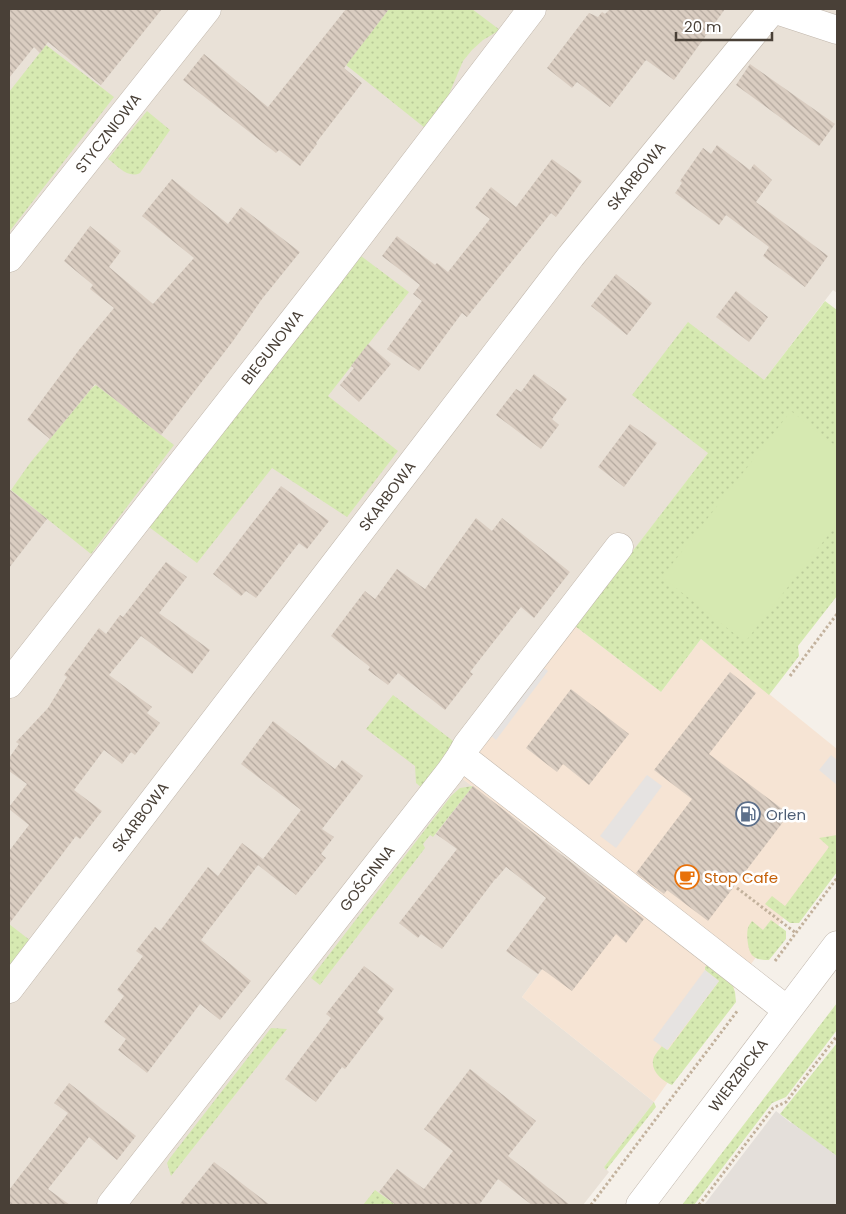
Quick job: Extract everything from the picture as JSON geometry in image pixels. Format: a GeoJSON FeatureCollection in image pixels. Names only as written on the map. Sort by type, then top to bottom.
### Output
{"type":"FeatureCollection","features":[{"type":"Feature","properties":{"kind":"street","name":"STYCZNIOWA"},"geometry":{"type":"LineString","coordinates":[[9,258],[207,9]]}},
{"type":"Feature","properties":{"kind":"street","name":"BIEGUNOWA"},"geometry":{"type":"LineString","coordinates":[[9,684],[329,275],[532,9]]}},
{"type":"Feature","properties":{"kind":"street"},"geometry":{"type":"LineString","coordinates":[[773,9],[837,30]]}},
{"type":"Feature","properties":{"kind":"street","name":"SKARBOWA"},"geometry":{"type":"LineString","coordinates":[[9,989],[571,256],[773,9]]}},
{"type":"Feature","properties":{"kind":"street","name":"GOŚCINNA"},"geometry":{"type":"LineString","coordinates":[[111,1205],[461,756],[467,745],[619,547]]}},
{"type":"Feature","properties":{"kind":"street"},"geometry":{"type":"LineString","coordinates":[[461,756],[787,1010]]}},
{"type":"Feature","properties":{"kind":"street","name":"WIERZBICKA"},"geometry":{"type":"LineString","coordinates":[[640,1205],[837,945]]}},
{"type":"Feature","properties":{"kind":"path"},"geometry":{"type":"LineString","coordinates":[[790,676],[837,614]]}},
{"type":"Feature","properties":{"kind":"path"},"geometry":{"type":"LineString","coordinates":[[591,1205],[837,878]]}},
{"type":"Feature","properties":{"kind":"path"},"geometry":{"type":"LineString","coordinates":[[737,888],[796,933]]}},
{"type":"Feature","properties":{"kind":"path"},"geometry":{"type":"LineString","coordinates":[[699,1205],[773,1108],[786,1102],[837,1036]]}},
{"type":"Feature","properties":{"kind":"shaded area"},"geometry":{"type":"Polygon","coordinates":[[[9,9],[837,9],[837,293],[833,290],[460,777],[605,886],[522,997],[654,1102],[604,1167],[609,1172],[583,1205],[9,1205],[9,9]]]}},
{"type":"Feature","properties":{"kind":"shaded area"},"geometry":{"type":"Polygon","coordinates":[[[575,626],[661,692],[701,639],[837,749],[837,842],[654,1102],[522,997],[604,885],[460,777],[575,626]]]}},
{"type":"Feature","properties":{"kind":"shaded area"},"geometry":{"type":"Polygon","coordinates":[[[540,665],[548,671],[496,740],[488,733],[540,665]]]}},
{"type":"Feature","properties":{"kind":"shaded area"},"geometry":{"type":"Polygon","coordinates":[[[831,755],[837,760],[837,785],[819,770],[831,755]]]}},
{"type":"Feature","properties":{"kind":"shaded area"},"geometry":{"type":"Polygon","coordinates":[[[647,775],[662,786],[616,848],[600,836],[647,775]]]}},
{"type":"Feature","properties":{"kind":"shaded area"},"geometry":{"type":"Polygon","coordinates":[[[705,970],[719,981],[667,1050],[653,1040],[705,970]]]}},
{"type":"Feature","properties":{"kind":"shaded area"},"geometry":{"type":"Polygon","coordinates":[[[837,1064],[837,1205],[704,1205],[776,1111],[791,1123],[837,1064]]]}},
{"type":"Feature","properties":{"kind":"green space"},"geometry":{"type":"Polygon","coordinates":[[[389,9],[472,9],[500,30],[483,40],[463,61],[447,99],[425,128],[346,65],[389,9]]]}},
{"type":"Feature","properties":{"kind":"green space"},"geometry":{"type":"Polygon","coordinates":[[[46,45],[114,97],[9,232],[9,92],[46,45]]]}},
{"type":"Feature","properties":{"kind":"green space"},"geometry":{"type":"Polygon","coordinates":[[[147,111],[170,130],[140,173],[127,173],[108,159],[147,111]]]}},
{"type":"Feature","properties":{"kind":"green space"},"geometry":{"type":"Polygon","coordinates":[[[357,253],[409,292],[328,396],[398,451],[347,517],[272,468],[197,563],[149,527],[357,253]]]}},
{"type":"Feature","properties":{"kind":"green space"},"geometry":{"type":"Polygon","coordinates":[[[825,301],[837,310],[837,596],[798,646],[799,656],[769,695],[701,639],[661,692],[575,626],[708,453],[632,395],[688,322],[764,380],[825,301]]]}},
{"type":"Feature","properties":{"kind":"green space"},"geometry":{"type":"Polygon","coordinates":[[[96,385],[174,445],[91,554],[11,490],[30,463],[96,385]]]}},
{"type":"Feature","properties":{"kind":"green space"},"geometry":{"type":"Polygon","coordinates":[[[791,411],[837,447],[837,524],[745,642],[662,577],[791,411]]]}},
{"type":"Feature","properties":{"kind":"green space"},"geometry":{"type":"Polygon","coordinates":[[[393,695],[457,744],[422,788],[416,783],[415,766],[366,729],[393,695]]]}},
{"type":"Feature","properties":{"kind":"green space"},"geometry":{"type":"Polygon","coordinates":[[[473,786],[433,837],[430,835],[423,844],[425,848],[320,985],[311,978],[451,796],[460,788],[473,786]]]}},
{"type":"Feature","properties":{"kind":"green space"},"geometry":{"type":"Polygon","coordinates":[[[837,835],[837,872],[799,923],[790,923],[765,904],[772,896],[785,906],[829,847],[819,838],[837,835]]]}},
{"type":"Feature","properties":{"kind":"green space"},"geometry":{"type":"Polygon","coordinates":[[[771,920],[786,931],[786,939],[769,960],[759,959],[751,954],[747,931],[752,921],[763,930],[771,920]]]}},
{"type":"Feature","properties":{"kind":"green space"},"geometry":{"type":"Polygon","coordinates":[[[9,924],[31,941],[9,971],[9,924]]]}},
{"type":"Feature","properties":{"kind":"green space"},"geometry":{"type":"Polygon","coordinates":[[[707,965],[732,984],[736,1002],[672,1085],[656,1072],[653,1060],[655,1054],[662,1046],[668,1050],[719,981],[705,970],[707,965]]]}},
{"type":"Feature","properties":{"kind":"green space"},"geometry":{"type":"Polygon","coordinates":[[[837,1003],[837,1030],[786,1097],[772,1103],[694,1205],[682,1205],[837,1003]]]}},
{"type":"Feature","properties":{"kind":"green space"},"geometry":{"type":"Polygon","coordinates":[[[271,1028],[287,1029],[171,1176],[167,1163],[170,1158],[271,1028]]]}},
{"type":"Feature","properties":{"kind":"green space"},"geometry":{"type":"Polygon","coordinates":[[[837,1043],[837,1156],[780,1114],[837,1043]]]}},
{"type":"Feature","properties":{"kind":"green space"},"geometry":{"type":"Polygon","coordinates":[[[654,1102],[656,1107],[606,1170],[604,1167],[654,1102]]]}},
{"type":"Feature","properties":{"kind":"green space"},"geometry":{"type":"Polygon","coordinates":[[[375,1190],[396,1205],[363,1205],[375,1190]]]}},
{"type":"Feature","properties":{"kind":"building"},"geometry":{"type":"Polygon","coordinates":[[[9,9],[162,9],[101,85],[48,42],[40,53],[34,47],[9,78],[9,9]]]}},
{"type":"Feature","properties":{"kind":"building"},"geometry":{"type":"Polygon","coordinates":[[[346,9],[389,9],[344,68],[362,83],[300,166],[279,150],[276,153],[183,80],[204,54],[268,107],[346,9]]]}},
{"type":"Feature","properties":{"kind":"building"},"geometry":{"type":"Polygon","coordinates":[[[610,9],[725,9],[674,80],[646,60],[610,107],[577,82],[572,88],[547,68],[589,13],[598,17],[602,12],[605,14],[610,9]]]}},
{"type":"Feature","properties":{"kind":"building"},"geometry":{"type":"Polygon","coordinates":[[[750,64],[835,124],[819,146],[736,85],[750,64]]]}},
{"type":"Feature","properties":{"kind":"building"},"geometry":{"type":"Polygon","coordinates":[[[717,145],[750,170],[754,164],[772,180],[756,202],[828,256],[805,287],[763,256],[769,247],[726,215],[719,225],[675,193],[682,183],[680,181],[703,148],[711,154],[717,145]]]}},
{"type":"Feature","properties":{"kind":"building"},"geometry":{"type":"Polygon","coordinates":[[[552,159],[582,181],[556,217],[551,213],[467,317],[462,313],[419,371],[387,349],[422,301],[413,294],[420,285],[382,256],[397,236],[435,265],[437,263],[448,272],[490,219],[475,208],[491,187],[516,207],[552,159]]]}},
{"type":"Feature","properties":{"kind":"building"},"geometry":{"type":"Polygon","coordinates":[[[172,179],[228,224],[241,207],[300,252],[262,299],[233,341],[161,435],[95,384],[50,439],[27,420],[79,350],[114,308],[90,289],[93,285],[64,261],[90,226],[121,251],[109,267],[153,304],[194,258],[142,216],[172,179]]]}},
{"type":"Feature","properties":{"kind":"building"},"geometry":{"type":"Polygon","coordinates":[[[616,274],[652,303],[627,335],[591,306],[616,274]]]}},
{"type":"Feature","properties":{"kind":"building"},"geometry":{"type":"Polygon","coordinates":[[[736,291],[768,317],[749,342],[716,317],[736,291]]]}},
{"type":"Feature","properties":{"kind":"building"},"geometry":{"type":"Polygon","coordinates":[[[368,344],[391,364],[359,402],[340,385],[354,368],[351,366],[368,344]]]}},
{"type":"Feature","properties":{"kind":"building"},"geometry":{"type":"Polygon","coordinates":[[[534,374],[567,399],[552,419],[559,425],[541,449],[496,415],[516,389],[521,392],[534,374]]]}},
{"type":"Feature","properties":{"kind":"building"},"geometry":{"type":"Polygon","coordinates":[[[630,424],[657,443],[624,487],[598,467],[630,424]]]}},
{"type":"Feature","properties":{"kind":"building"},"geometry":{"type":"Polygon","coordinates":[[[281,486],[329,521],[307,549],[299,543],[256,598],[246,591],[241,596],[213,574],[281,486]]]}},
{"type":"Feature","properties":{"kind":"building"},"geometry":{"type":"Polygon","coordinates":[[[9,489],[47,519],[9,568],[9,489]]]}},
{"type":"Feature","properties":{"kind":"building"},"geometry":{"type":"Polygon","coordinates":[[[476,518],[492,531],[502,518],[570,572],[534,618],[521,607],[470,672],[473,674],[445,710],[398,673],[388,685],[368,670],[370,667],[331,636],[365,591],[375,599],[397,569],[425,589],[476,518]]]}},
{"type":"Feature","properties":{"kind":"building"},"geometry":{"type":"Polygon","coordinates":[[[166,562],[187,577],[159,613],[210,650],[192,674],[141,636],[109,675],[152,707],[147,713],[160,723],[135,755],[131,752],[122,764],[104,750],[74,790],[102,811],[80,839],[76,836],[9,924],[9,851],[29,825],[9,809],[27,784],[9,771],[9,758],[19,744],[16,742],[48,708],[67,677],[64,675],[99,628],[106,634],[120,615],[123,617],[166,562]]]}},
{"type":"Feature","properties":{"kind":"building"},"geometry":{"type":"Polygon","coordinates":[[[730,672],[756,693],[709,754],[789,814],[708,921],[667,890],[664,894],[636,873],[692,799],[654,770],[730,672]]]}},
{"type":"Feature","properties":{"kind":"building"},"geometry":{"type":"Polygon","coordinates":[[[571,689],[629,734],[589,785],[563,764],[557,772],[526,748],[571,689]]]}},
{"type":"Feature","properties":{"kind":"building"},"geometry":{"type":"Polygon","coordinates":[[[273,721],[335,769],[342,760],[363,776],[322,829],[334,837],[321,854],[326,858],[296,895],[258,865],[201,940],[251,981],[220,1020],[200,1004],[147,1073],[118,1050],[126,1039],[104,1022],[124,996],[117,990],[143,956],[136,951],[155,927],[160,931],[208,867],[218,876],[242,843],[263,859],[301,810],[241,764],[273,721]]]}},
{"type":"Feature","properties":{"kind":"building"},"geometry":{"type":"Polygon","coordinates":[[[473,786],[644,919],[626,943],[616,934],[572,991],[542,969],[538,974],[506,951],[546,898],[506,867],[442,949],[421,934],[418,938],[399,923],[457,849],[436,834],[473,786]]]}},
{"type":"Feature","properties":{"kind":"building"},"geometry":{"type":"Polygon","coordinates":[[[364,966],[394,989],[377,1012],[384,1018],[345,1069],[342,1067],[316,1102],[285,1079],[331,1018],[326,1014],[364,966]]]}},
{"type":"Feature","properties":{"kind":"building"},"geometry":{"type":"Polygon","coordinates":[[[470,1069],[536,1121],[508,1156],[570,1205],[532,1205],[498,1179],[479,1205],[396,1205],[379,1192],[397,1169],[424,1189],[453,1151],[424,1129],[470,1069]]]}},
{"type":"Feature","properties":{"kind":"building"},"geometry":{"type":"Polygon","coordinates":[[[69,1083],[136,1136],[117,1160],[89,1137],[48,1189],[70,1205],[9,1205],[9,1190],[68,1113],[54,1103],[69,1083]]]}},
{"type":"Feature","properties":{"kind":"building"},"geometry":{"type":"Polygon","coordinates":[[[214,1162],[270,1205],[179,1205],[214,1162]]]}},
{"type":"Feature","properties":{"kind":"place","name":"Orlen"},"geometry":{"type":"Point","coordinates":[748,814]}},
{"type":"Feature","properties":{"kind":"place","name":"Stop Cafe"},"geometry":{"type":"Point","coordinates":[687,877]}}]}
